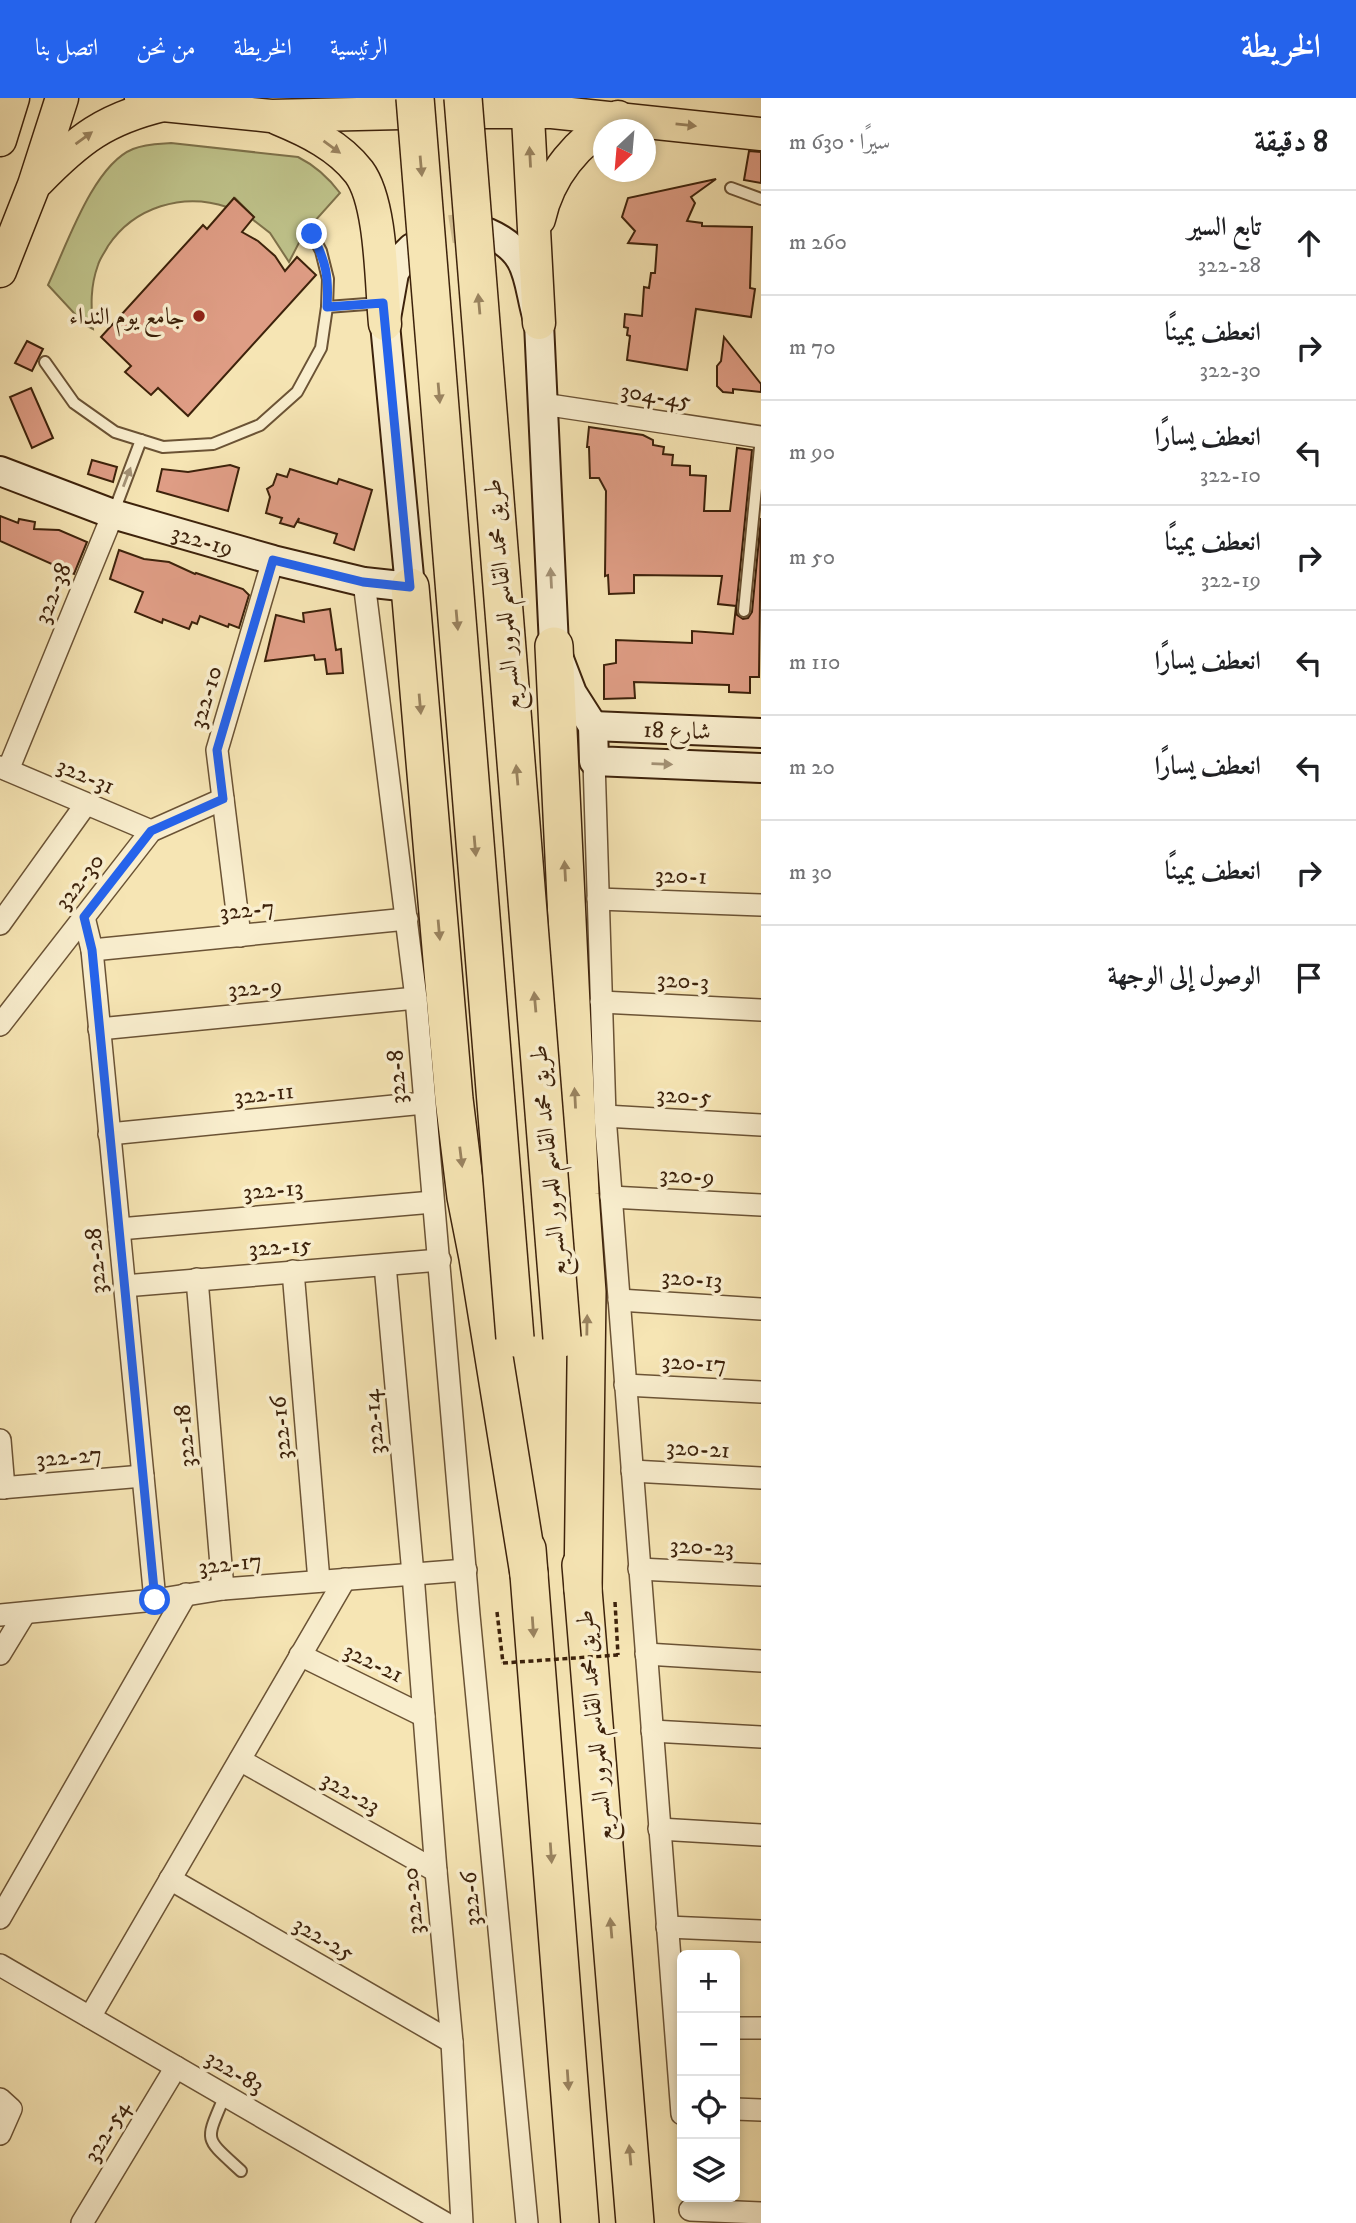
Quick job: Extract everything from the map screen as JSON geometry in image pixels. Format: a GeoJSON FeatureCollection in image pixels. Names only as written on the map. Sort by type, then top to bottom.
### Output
{"type":"FeatureCollection","features":[{"type":"Feature","properties":{"kind":"highway","name":"طريق محمد القاسم للمرور السريع"},"geometry":{"type":"LineString","coordinates":[[471,105],[562,1338],[599,1596],[635,2223]]}},
{"type":"Feature","properties":{"kind":"highway","name":"طريق محمد القاسم للمرور السريع"},"geometry":{"type":"LineString","coordinates":[[408,106],[515,1339],[529,1574],[580,2223]]}},
{"type":"Feature","properties":{"kind":"highway"},"geometry":{"type":"LineString","coordinates":[[410,587],[455,1112],[466,1197],[529,1574]]}},
{"type":"Feature","properties":{"kind":"highway"},"geometry":{"type":"LineString","coordinates":[[554,646],[587,1292],[599,1596]]}},
{"type":"Feature","properties":{"kind":"main road"},"geometry":{"type":"LineString","coordinates":[[0,140],[13,98]]}},
{"type":"Feature","properties":{"kind":"main road"},"geometry":{"type":"LineString","coordinates":[[0,271],[34,185],[62,98]]}},
{"type":"Feature","properties":{"kind":"main road"},"geometry":{"type":"LineString","coordinates":[[34,185],[78,142],[103,125],[152,101],[271,116],[408,106]]}},
{"type":"Feature","properties":{"kind":"main road"},"geometry":{"type":"LineString","coordinates":[[471,105],[527,104],[761,134]]}},
{"type":"Feature","properties":{"kind":"main road"},"geometry":{"type":"LineString","coordinates":[[527,104],[539,323]]}},
{"type":"Feature","properties":{"kind":"main road"},"geometry":{"type":"LineString","coordinates":[[271,116],[305,130],[323,141],[351,163],[365,183],[372,203],[377,234],[384,314]]}},
{"type":"Feature","properties":{"kind":"main road"},"geometry":{"type":"LineString","coordinates":[[535,237],[540,214],[558,172],[586,139],[618,117]]}},
{"type":"Feature","properties":{"kind":"street"},"geometry":{"type":"LineString","coordinates":[[488,233],[515,251],[527,268],[539,323],[554,646],[572,693],[593,726],[605,1116],[659,1829],[677,2013]]}},
{"type":"Feature","properties":{"kind":"street"},"geometry":{"type":"LineString","coordinates":[[410,587],[384,314],[394,273],[412,248]]}},
{"type":"Feature","properties":{"kind":"street","name":"304-45"},"geometry":{"type":"LineString","coordinates":[[543,404],[761,437]]}},
{"type":"Feature","properties":{"kind":"street","name":"322-19"},"geometry":{"type":"LineString","coordinates":[[0,471],[113,514],[273,560],[363,582],[410,587]]}},
{"type":"Feature","properties":{"kind":"street","name":"322-38"},"geometry":{"type":"LineString","coordinates":[[4,768],[113,514]]}},
{"type":"Feature","properties":{"kind":"street","name":"322-10"},"geometry":{"type":"LineString","coordinates":[[240,936],[217,750],[273,560]]}},
{"type":"Feature","properties":{"kind":"street","name":"322-8"},"geometry":{"type":"LineString","coordinates":[[363,582],[416,998],[466,1570]]}},
{"type":"Feature","properties":{"kind":"street","name":"شارع 18"},"geometry":{"type":"LineString","coordinates":[[593,726],[761,733]]}},
{"type":"Feature","properties":{"kind":"street","name":"شارع 18"},"geometry":{"type":"LineString","coordinates":[[594,761],[761,768]]}},
{"type":"Feature","properties":{"kind":"street","name":"322-31"},"geometry":{"type":"LineString","coordinates":[[4,768],[151,831]]}},
{"type":"Feature","properties":{"kind":"street","name":"322-30"},"geometry":{"type":"LineString","coordinates":[[0,1025],[151,831],[223,799]]}},
{"type":"Feature","properties":{"kind":"street"},"geometry":{"type":"LineString","coordinates":[[0,924],[86,804]]}},
{"type":"Feature","properties":{"kind":"street","name":"320-1"},"geometry":{"type":"LineString","coordinates":[[598,899],[761,905]]}},
{"type":"Feature","properties":{"kind":"street","name":"322-28"},"geometry":{"type":"LineString","coordinates":[[84,917],[92,950],[155,1600]]}},
{"type":"Feature","properties":{"kind":"street","name":"322-7"},"geometry":{"type":"LineString","coordinates":[[92,950],[407,919]]}},
{"type":"Feature","properties":{"kind":"street","name":"322-9"},"geometry":{"type":"LineString","coordinates":[[99,1029],[416,998]]}},
{"type":"Feature","properties":{"kind":"street","name":"320-3"},"geometry":{"type":"LineString","coordinates":[[601,1002],[761,1010]]}},
{"type":"Feature","properties":{"kind":"street","name":"322-11"},"geometry":{"type":"LineString","coordinates":[[109,1134],[424,1103]]}},
{"type":"Feature","properties":{"kind":"street","name":"320-5"},"geometry":{"type":"LineString","coordinates":[[605,1116],[761,1125]]}},
{"type":"Feature","properties":{"kind":"street","name":"320-9"},"geometry":{"type":"LineString","coordinates":[[611,1197],[761,1205]]}},
{"type":"Feature","properties":{"kind":"street","name":"322-13"},"geometry":{"type":"LineString","coordinates":[[119,1229],[433,1202]]}},
{"type":"Feature","properties":{"kind":"street","name":"322-15"},"geometry":{"type":"LineString","coordinates":[[124,1286],[440,1260]]}},
{"type":"Feature","properties":{"kind":"street","name":"322-14"},"geometry":{"type":"LineString","coordinates":[[385,1265],[414,1574]]}},
{"type":"Feature","properties":{"kind":"street","name":"322-16"},"geometry":{"type":"LineString","coordinates":[[293,1271],[319,1581]]}},
{"type":"Feature","properties":{"kind":"street","name":"322-18"},"geometry":{"type":"LineString","coordinates":[[197,1279],[223,1589]]}},
{"type":"Feature","properties":{"kind":"street","name":"320-13"},"geometry":{"type":"LineString","coordinates":[[619,1300],[761,1309]]}},
{"type":"Feature","properties":{"kind":"street","name":"320-17"},"geometry":{"type":"LineString","coordinates":[[625,1385],[761,1392]]}},
{"type":"Feature","properties":{"kind":"street"},"geometry":{"type":"LineString","coordinates":[[0,1440],[2,1488]]}},
{"type":"Feature","properties":{"kind":"street","name":"320-21"},"geometry":{"type":"LineString","coordinates":[[632,1471],[761,1478]]}},
{"type":"Feature","properties":{"kind":"street","name":"322-27"},"geometry":{"type":"LineString","coordinates":[[2,1488],[143,1476]]}},
{"type":"Feature","properties":{"kind":"street","name":"320-23"},"geometry":{"type":"LineString","coordinates":[[639,1569],[761,1575]]}},
{"type":"Feature","properties":{"kind":"street","name":"322-17"},"geometry":{"type":"LineString","coordinates":[[0,1615],[155,1600],[223,1589],[466,1570]]}},
{"type":"Feature","properties":{"kind":"street","name":"322-6"},"geometry":{"type":"LineString","coordinates":[[466,1570],[527,2223]]}},
{"type":"Feature","properties":{"kind":"street","name":"322-20"},"geometry":{"type":"LineString","coordinates":[[414,1574],[436,1871],[452,2042],[462,2223]]}},
{"type":"Feature","properties":{"kind":"street"},"geometry":{"type":"LineString","coordinates":[[90,2017],[345,1579]]}},
{"type":"Feature","properties":{"kind":"street"},"geometry":{"type":"LineString","coordinates":[[0,1918],[186,1594]]}},
{"type":"Feature","properties":{"kind":"street"},"geometry":{"type":"LineString","coordinates":[[0,1654],[25,1613]]}},
{"type":"Feature","properties":{"kind":"street"},"geometry":{"type":"LineString","coordinates":[[646,1654],[761,1661]]}},
{"type":"Feature","properties":{"kind":"street","name":"322-21"},"geometry":{"type":"LineString","coordinates":[[300,1655],[424,1716]]}},
{"type":"Feature","properties":{"kind":"street"},"geometry":{"type":"LineString","coordinates":[[652,1731],[761,1737]]}},
{"type":"Feature","properties":{"kind":"street","name":"322-23"},"geometry":{"type":"LineString","coordinates":[[240,1760],[436,1871]]}},
{"type":"Feature","properties":{"kind":"street"},"geometry":{"type":"LineString","coordinates":[[659,1829],[761,1835]]}},
{"type":"Feature","properties":{"kind":"street","name":"322-25"},"geometry":{"type":"LineString","coordinates":[[170,1879],[452,2042]]}},
{"type":"Feature","properties":{"kind":"street"},"geometry":{"type":"LineString","coordinates":[[667,1927],[761,1931]]}},
{"type":"Feature","properties":{"kind":"street","name":"322-83"},"geometry":{"type":"LineString","coordinates":[[0,1965],[444,2223]]}},
{"type":"Feature","properties":{"kind":"street"},"geometry":{"type":"LineString","coordinates":[[740,2028],[761,2028]]}},
{"type":"Feature","properties":{"kind":"street","name":"322-54"},"geometry":{"type":"LineString","coordinates":[[82,2223],[176,2067]]}},
{"type":"Feature","properties":{"kind":"street"},"geometry":{"type":"LineString","coordinates":[[0,2099],[11,2109],[0,2134]]}},
{"type":"Feature","properties":{"kind":"street"},"geometry":{"type":"LineString","coordinates":[[740,2109],[761,2110]]}},
{"type":"Feature","properties":{"kind":"street"},"geometry":{"type":"LineString","coordinates":[[690,2210],[761,2213]]}},
{"type":"Feature","properties":{"kind":"lane"},"geometry":{"type":"LineString","coordinates":[[731,188],[761,199]]}},
{"type":"Feature","properties":{"kind":"lane"},"geometry":{"type":"LineString","coordinates":[[46,362],[74,403],[115,432],[163,447],[213,444],[260,425],[297,392],[321,348],[328,279],[321,251],[312,234]]}},
{"type":"Feature","properties":{"kind":"lane"},"geometry":{"type":"LineString","coordinates":[[327,307],[384,314]]}},
{"type":"Feature","properties":{"kind":"lane"},"geometry":{"type":"LineString","coordinates":[[744,611],[761,437]]}},
{"type":"Feature","properties":{"kind":"lane"},"geometry":{"type":"LineString","coordinates":[[113,514],[141,440]]}},
{"type":"Feature","properties":{"kind":"lane"},"geometry":{"type":"LineString","coordinates":[[225,2095],[210,2130],[210,2138],[213,2145],[241,2171]]}},
{"type":"Feature","properties":{"kind":"path"},"geometry":{"type":"LineString","coordinates":[[497,1612],[503,1663],[618,1655],[599,1596]]}},
{"type":"Feature","properties":{"kind":"green space"},"geometry":{"type":"Polygon","coordinates":[[[171,143],[298,157],[321,172],[340,193],[304,233],[289,262],[270,233],[252,219],[254,217],[235,198],[227,207],[194,201],[177,202],[145,213],[131,221],[119,233],[100,260],[92,289],[93,329],[85,325],[48,285],[82,209],[105,172],[133,149],[171,143]]]}},
{"type":"Feature","properties":{"kind":"building"},"geometry":{"type":"Polygon","coordinates":[[[749,151],[761,152],[761,183],[744,180],[749,151]]]}},
{"type":"Feature","properties":{"kind":"building"},"geometry":{"type":"Polygon","coordinates":[[[716,179],[691,197],[695,203],[687,221],[702,223],[702,226],[752,227],[750,288],[755,289],[751,317],[696,309],[687,370],[627,360],[630,336],[627,335],[628,328],[624,327],[625,314],[642,316],[644,287],[649,288],[651,273],[655,273],[657,245],[628,243],[635,231],[622,217],[628,198],[716,179]]]}},
{"type":"Feature","properties":{"kind":"building","name":"جامع يوم النداء"},"geometry":{"type":"Polygon","coordinates":[[[234,198],[254,217],[242,232],[258,241],[275,256],[285,271],[297,257],[316,275],[188,416],[158,388],[151,395],[125,372],[131,366],[101,337],[203,225],[207,229],[234,198]]]}},
{"type":"Feature","properties":{"kind":"building"},"geometry":{"type":"Polygon","coordinates":[[[724,337],[761,384],[761,392],[733,389],[733,393],[723,392],[717,386],[717,366],[721,361],[724,337]]]}},
{"type":"Feature","properties":{"kind":"building"},"geometry":{"type":"Polygon","coordinates":[[[27,341],[43,349],[32,371],[15,363],[27,341]]]}},
{"type":"Feature","properties":{"kind":"building"},"geometry":{"type":"Polygon","coordinates":[[[31,388],[53,438],[32,448],[10,397],[31,388]]]}},
{"type":"Feature","properties":{"kind":"building"},"geometry":{"type":"Polygon","coordinates":[[[589,427],[643,435],[653,440],[653,445],[664,447],[663,454],[673,455],[672,465],[690,466],[690,475],[706,476],[704,511],[730,511],[737,448],[752,450],[736,610],[737,615],[743,619],[748,618],[752,612],[761,518],[759,677],[750,677],[750,693],[729,692],[729,685],[634,682],[635,698],[604,699],[604,665],[616,663],[616,640],[692,643],[692,631],[733,634],[736,606],[718,604],[722,576],[634,575],[634,593],[609,594],[608,575],[605,576],[606,491],[599,478],[590,478],[587,447],[589,427]]]}},
{"type":"Feature","properties":{"kind":"building"},"geometry":{"type":"Polygon","coordinates":[[[92,460],[117,467],[113,482],[88,474],[92,460]]]}},
{"type":"Feature","properties":{"kind":"building"},"geometry":{"type":"Polygon","coordinates":[[[230,465],[239,468],[228,511],[157,491],[162,469],[188,472],[230,465]]]}},
{"type":"Feature","properties":{"kind":"building"},"geometry":{"type":"Polygon","coordinates":[[[290,469],[337,484],[339,479],[372,490],[354,550],[334,543],[337,534],[298,522],[299,518],[294,527],[280,523],[282,518],[266,513],[270,497],[267,489],[273,485],[277,474],[287,477],[290,469]]]}},
{"type":"Feature","properties":{"kind":"building"},"geometry":{"type":"Polygon","coordinates":[[[0,516],[18,523],[19,519],[35,522],[34,529],[59,530],[87,542],[74,574],[0,541],[0,516]]]}},
{"type":"Feature","properties":{"kind":"building"},"geometry":{"type":"Polygon","coordinates":[[[119,550],[144,559],[169,562],[195,574],[243,589],[249,595],[239,628],[229,624],[228,627],[200,616],[197,624],[192,622],[189,629],[163,619],[162,623],[135,612],[143,592],[110,579],[119,550]]]}},
{"type":"Feature","properties":{"kind":"building"},"geometry":{"type":"Polygon","coordinates":[[[330,609],[336,650],[341,649],[343,673],[327,674],[325,659],[315,660],[314,655],[265,661],[276,615],[304,622],[303,613],[330,609]]]}},
{"type":"Feature","properties":{"kind":"tunnel"},"geometry":{"type":"LineString","coordinates":[[401,113],[479,112]]}},
{"type":"Feature","properties":{"kind":"tunnel"},"geometry":{"type":"LineString","coordinates":[[413,247],[439,232],[459,228],[488,233]]}},
{"type":"Feature","properties":{"kind":"place","name":"جامع يوم النداء"},"geometry":{"type":"Point","coordinates":[199,316]}},
{"type":"Feature","properties":{"kind":"route"},"geometry":{"type":"LineString","coordinates":[[155,1600],[92,950],[84,917],[151,831],[223,799],[217,750],[273,560],[363,582],[410,587],[383,303],[327,307],[328,279],[321,251],[312,234]]}}]}
